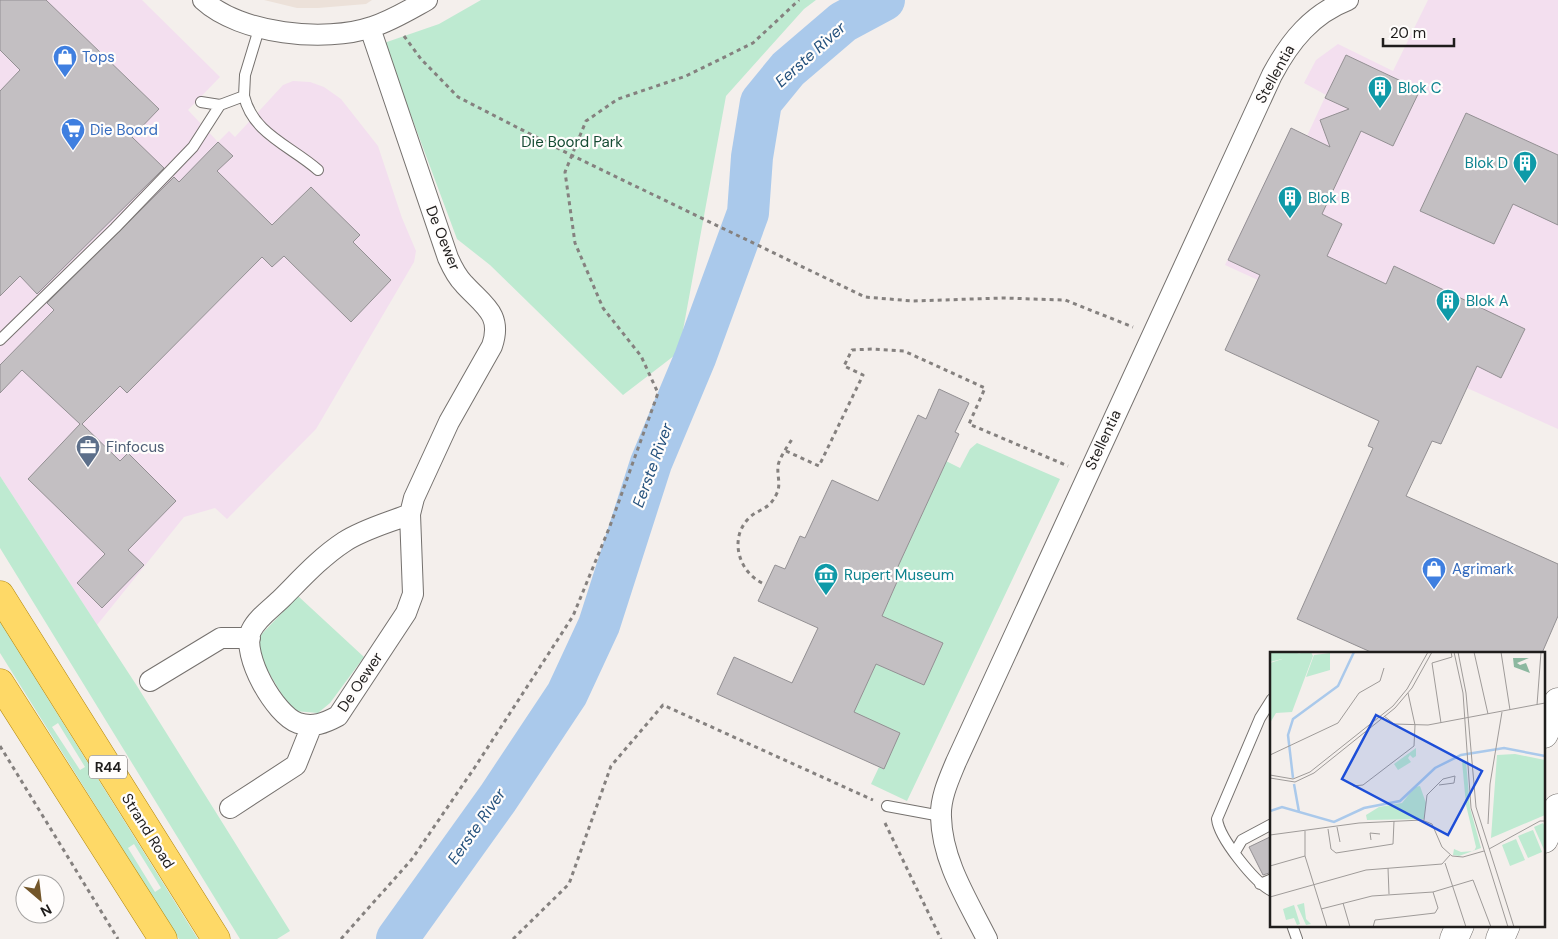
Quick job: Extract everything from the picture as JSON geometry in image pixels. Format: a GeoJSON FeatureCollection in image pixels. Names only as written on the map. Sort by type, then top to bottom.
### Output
{"type":"FeatureCollection","features":[{"type":"Feature","properties":{"kind":"main road","name":"Strand Road"},"geometry":{"type":"LineString","coordinates":[[0,595],[216,939]]}},
{"type":"Feature","properties":{"kind":"main road"},"geometry":{"type":"LineString","coordinates":[[0,683],[163,939]]}},
{"type":"Feature","properties":{"kind":"main road"},"geometry":{"type":"LineString","coordinates":[[1546,729],[1558,702]]}},
{"type":"Feature","properties":{"kind":"main road"},"geometry":{"type":"LineString","coordinates":[[1546,835],[1558,808]]}},
{"type":"Feature","properties":{"kind":"main road"},"geometry":{"type":"LineString","coordinates":[[1454,939],[1460,926]]}},
{"type":"Feature","properties":{"kind":"main road"},"geometry":{"type":"LineString","coordinates":[[1500,939],[1506,926]]}},
{"type":"Feature","properties":{"kind":"street"},"geometry":{"type":"LineString","coordinates":[[203,0],[211,8],[259,29],[316,36],[370,28],[392,19],[427,0]]}},
{"type":"Feature","properties":{"kind":"street","name":"Stellentia"},"geometry":{"type":"LineString","coordinates":[[987,939],[954,874],[943,840],[941,816],[944,794],[956,762],[1149,339],[1283,54],[1312,19],[1334,5],[1348,0]]}},
{"type":"Feature","properties":{"kind":"street","name":"De Oewer"},"geometry":{"type":"LineString","coordinates":[[312,725],[325,724],[338,716],[406,613],[413,594],[410,514],[420,483],[449,422],[496,336],[495,322],[491,311],[462,283],[448,258],[370,28]]}},
{"type":"Feature","properties":{"kind":"street"},"geometry":{"type":"LineString","coordinates":[[230,808],[296,765],[312,725],[299,724],[288,718],[276,706],[250,656],[250,632],[258,621],[330,553],[362,532],[410,514]]}},
{"type":"Feature","properties":{"kind":"street"},"geometry":{"type":"LineString","coordinates":[[150,681],[221,638],[250,638]]}},
{"type":"Feature","properties":{"kind":"lane"},"geometry":{"type":"LineString","coordinates":[[259,29],[245,75],[244,96],[247,110],[267,133],[303,156],[318,170]]}},
{"type":"Feature","properties":{"kind":"lane"},"geometry":{"type":"LineString","coordinates":[[201,102],[220,105],[244,96]]}},
{"type":"Feature","properties":{"kind":"lane"},"geometry":{"type":"LineString","coordinates":[[0,340],[115,228],[193,147],[220,105]]}},
{"type":"Feature","properties":{"kind":"lane"},"geometry":{"type":"LineString","coordinates":[[1270,702],[1260,718],[1218,819],[1218,827],[1234,852],[1260,884],[1270,889]]}},
{"type":"Feature","properties":{"kind":"lane"},"geometry":{"type":"LineString","coordinates":[[887,806],[941,816]]}},
{"type":"Feature","properties":{"kind":"lane"},"geometry":{"type":"LineString","coordinates":[[1234,852],[1242,840],[1270,825]]}},
{"type":"Feature","properties":{"kind":"lane"},"geometry":{"type":"LineString","coordinates":[[1260,884],[1270,880]]}},
{"type":"Feature","properties":{"kind":"lane"},"geometry":{"type":"LineString","coordinates":[[1292,926],[1297,939]]}},
{"type":"Feature","properties":{"kind":"path"},"geometry":{"type":"LineString","coordinates":[[341,939],[412,859],[481,759],[573,616],[610,526],[658,393],[641,356],[604,308],[575,243],[565,172],[586,121],[618,99],[686,76],[753,42],[799,0]]}},
{"type":"Feature","properties":{"kind":"path"},"geometry":{"type":"LineString","coordinates":[[392,19],[421,59],[458,97],[571,155],[865,297],[913,300],[1002,298],[1065,300],[1135,328],[1149,339]]}},
{"type":"Feature","properties":{"kind":"path"},"geometry":{"type":"LineString","coordinates":[[786,451],[819,466],[863,375],[844,366],[852,350],[872,349],[904,351],[985,388],[969,424],[1071,468]]}},
{"type":"Feature","properties":{"kind":"path"},"geometry":{"type":"LineString","coordinates":[[762,583],[752,579],[745,571],[738,551],[738,539],[742,527],[750,516],[766,508],[773,500],[780,479],[778,466],[792,438]]}},
{"type":"Feature","properties":{"kind":"path"},"geometry":{"type":"LineString","coordinates":[[513,939],[569,884],[611,766],[663,705],[887,806],[885,823],[941,939]]}},
{"type":"Feature","properties":{"kind":"path"},"geometry":{"type":"LineString","coordinates":[[0,746],[118,939]]}},
{"type":"Feature","properties":{"kind":"shaded area"},"geometry":{"type":"Polygon","coordinates":[[[0,0],[142,0],[220,77],[188,110],[218,142],[229,131],[235,137],[283,85],[293,81],[310,82],[324,87],[341,99],[378,146],[402,218],[416,251],[414,262],[316,429],[227,519],[215,508],[184,517],[97,625],[0,476],[0,0]]]}},
{"type":"Feature","properties":{"kind":"shaded area"},"geometry":{"type":"Polygon","coordinates":[[[264,0],[372,0],[366,4],[297,8],[264,0]]]}},
{"type":"Feature","properties":{"kind":"shaded area"},"geometry":{"type":"Polygon","coordinates":[[[1428,0],[1558,0],[1558,429],[1467,388],[1471,378],[1225,265],[1291,128],[1307,136],[1326,95],[1304,83],[1316,60],[1338,44],[1393,71],[1428,0]]]}},
{"type":"Feature","properties":{"kind":"green space","name":"Die Boord Park"},"geometry":{"type":"Polygon","coordinates":[[[481,0],[816,0],[804,9],[726,96],[679,352],[623,395],[490,265],[457,239],[384,43],[439,24],[481,0]]]}},
{"type":"Feature","properties":{"kind":"green space"},"geometry":{"type":"Polygon","coordinates":[[[977,443],[1060,479],[907,801],[871,784],[879,767],[884,769],[854,712],[876,664],[937,641],[882,616],[900,575],[895,573],[946,461],[960,468],[970,449],[977,443]]]}},
{"type":"Feature","properties":{"kind":"green space"},"geometry":{"type":"Polygon","coordinates":[[[0,476],[137,686],[290,931],[277,939],[240,939],[0,548],[0,476]]]}},
{"type":"Feature","properties":{"kind":"green space"},"geometry":{"type":"Polygon","coordinates":[[[298,596],[364,657],[330,703],[318,713],[295,711],[287,703],[256,651],[256,640],[298,596]]]}},
{"type":"Feature","properties":{"kind":"green space"},"geometry":{"type":"Polygon","coordinates":[[[0,622],[198,939],[179,939],[0,653],[0,622]],[[58,723],[52,727],[80,770],[85,767],[58,723]],[[134,844],[128,848],[155,892],[161,888],[134,844]]]}},
{"type":"Feature","properties":{"kind":"building","name":"Die Boord"},"geometry":{"type":"Polygon","coordinates":[[[0,0],[46,0],[159,109],[132,137],[164,168],[37,294],[20,276],[0,296],[0,91],[20,70],[0,50],[0,0]]]}},
{"type":"Feature","properties":{"kind":"building"},"geometry":{"type":"Polygon","coordinates":[[[1346,55],[1420,90],[1393,146],[1361,131],[1322,214],[1342,224],[1327,256],[1386,284],[1394,266],[1525,329],[1501,378],[1477,366],[1441,444],[1432,441],[1406,496],[1558,564],[1558,616],[1542,652],[1371,652],[1297,619],[1373,448],[1368,446],[1379,421],[1225,350],[1260,275],[1228,260],[1291,128],[1330,147],[1320,120],[1349,109],[1325,98],[1346,55]]]}},
{"type":"Feature","properties":{"kind":"building","name":"Blok D"},"geometry":{"type":"Polygon","coordinates":[[[1466,113],[1558,155],[1558,225],[1513,204],[1494,244],[1420,211],[1466,113]]]}},
{"type":"Feature","properties":{"kind":"building"},"geometry":{"type":"Polygon","coordinates":[[[218,142],[233,156],[217,171],[272,225],[311,187],[360,235],[353,242],[391,280],[351,322],[284,256],[272,267],[262,257],[127,393],[120,386],[82,424],[120,461],[128,453],[176,501],[128,550],[144,565],[102,608],[77,583],[105,554],[28,479],[80,424],[22,370],[0,393],[0,365],[54,310],[47,303],[174,177],[179,182],[218,142]]]}},
{"type":"Feature","properties":{"kind":"building","name":"Rupert Museum"},"geometry":{"type":"Polygon","coordinates":[[[939,389],[969,403],[955,432],[959,434],[895,573],[900,575],[882,616],[943,643],[924,685],[876,664],[854,712],[900,733],[884,769],[717,694],[734,657],[792,683],[818,628],[758,601],[775,565],[785,569],[800,536],[805,538],[832,480],[878,501],[918,415],[926,419],[939,389]]]}},
{"type":"Feature","properties":{"kind":"building"},"geometry":{"type":"Polygon","coordinates":[[[1270,837],[1270,873],[1263,875],[1249,847],[1270,837]]]}},
{"type":"Feature","properties":{"kind":"waterway","name":"Eerste River"},"geometry":{"type":"LineString","coordinates":[[397,939],[498,798],[567,694],[599,625],[651,463],[695,358],[748,213],[752,157],[761,102],[788,69],[843,22],[884,0]]}},
{"type":"Feature","properties":{"kind":"place","name":"Tops"},"geometry":{"type":"Point","coordinates":[65,78]}},
{"type":"Feature","properties":{"kind":"place","name":"Blok C"},"geometry":{"type":"Point","coordinates":[1380,109]}},
{"type":"Feature","properties":{"kind":"place","name":"Die Boord"},"geometry":{"type":"Point","coordinates":[73,151]}},
{"type":"Feature","properties":{"kind":"place","name":"Blok D"},"geometry":{"type":"Point","coordinates":[1525,184]}},
{"type":"Feature","properties":{"kind":"place","name":"Blok B"},"geometry":{"type":"Point","coordinates":[1290,219]}},
{"type":"Feature","properties":{"kind":"place","name":"Blok A"},"geometry":{"type":"Point","coordinates":[1448,322]}},
{"type":"Feature","properties":{"kind":"place","name":"Finfocus"},"geometry":{"type":"Point","coordinates":[88,468]}},
{"type":"Feature","properties":{"kind":"place","name":"Agrimark"},"geometry":{"type":"Point","coordinates":[1434,590]}},
{"type":"Feature","properties":{"kind":"place","name":"Rupert Museum"},"geometry":{"type":"Point","coordinates":[826,596]}}]}
